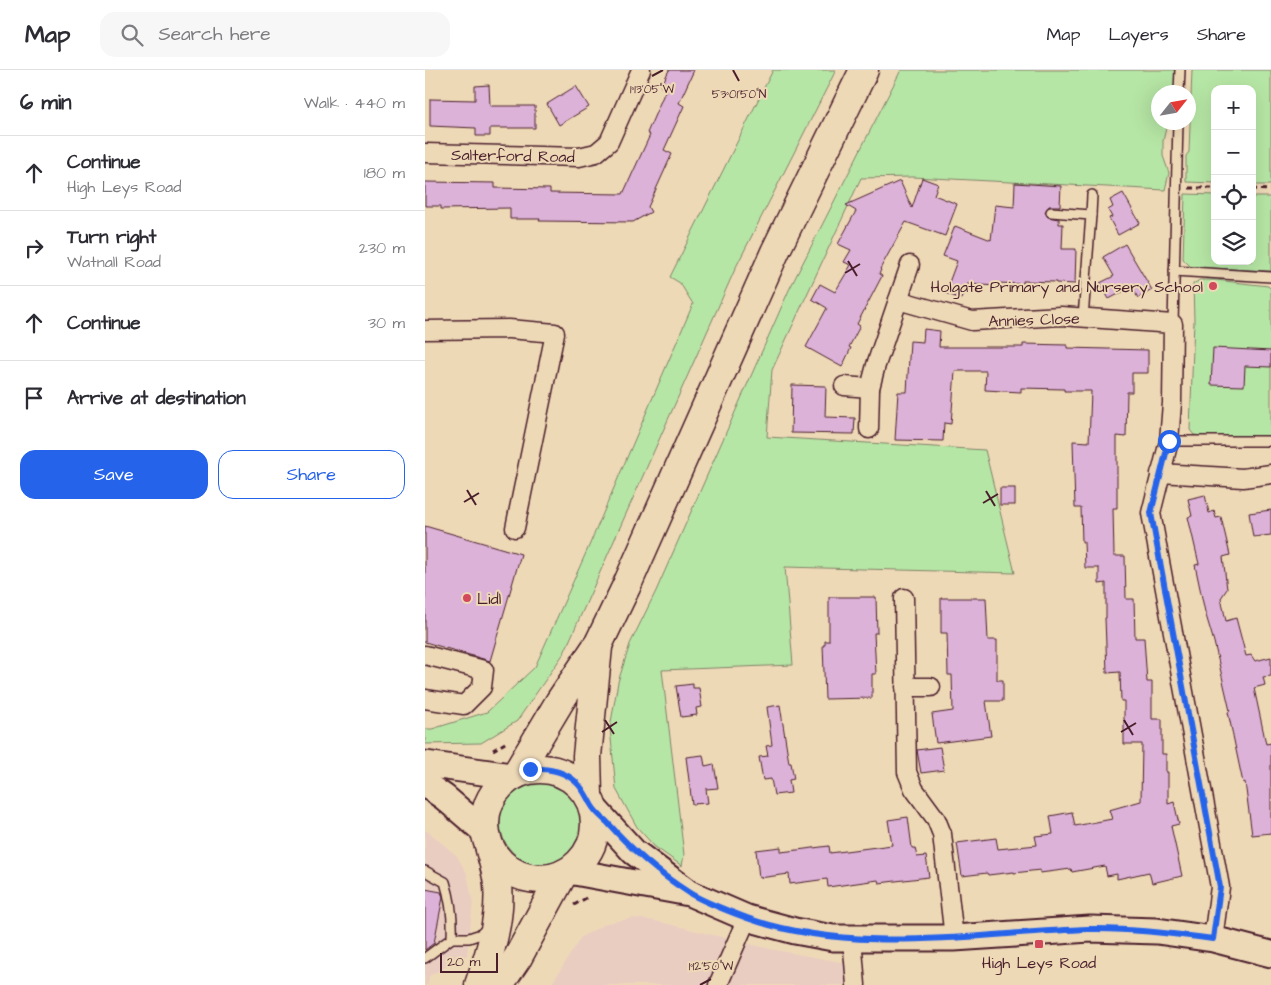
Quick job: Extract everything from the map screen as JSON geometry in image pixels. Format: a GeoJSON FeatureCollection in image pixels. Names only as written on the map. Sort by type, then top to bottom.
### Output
{"type":"FeatureCollection","features":[{"type":"Feature","properties":{"kind":"main road"},"geometry":{"type":"LineString","coordinates":[[479,985],[489,957],[496,920],[498,885],[487,840],[485,811],[490,798],[499,786],[514,774],[599,643],[626,587],[775,252],[864,70]]}},
{"type":"Feature","properties":{"kind":"main road"},"geometry":{"type":"LineString","coordinates":[[499,985],[518,957],[566,872],[583,858],[591,845],[595,827],[590,801],[587,756],[599,643]]}},
{"type":"Feature","properties":{"kind":"main road"},"geometry":{"type":"LineString","coordinates":[[425,764],[514,774],[536,768],[557,771],[575,781],[634,852],[689,893],[747,918],[795,931],[833,938],[954,938],[1089,929],[1157,931],[1213,939],[1271,954]]}},
{"type":"Feature","properties":{"kind":"main road"},"geometry":{"type":"LineString","coordinates":[[425,784],[444,797],[487,840],[499,862],[511,871],[527,878],[544,879],[566,872],[689,893]]}},
{"type":"Feature","properties":{"kind":"street","name":"Salterford Road"},"geometry":{"type":"LineString","coordinates":[[425,153],[579,157],[596,153],[609,142],[641,70]]}},
{"type":"Feature","properties":{"kind":"street"},"geometry":{"type":"LineString","coordinates":[[869,429],[870,388],[910,265]]}},
{"type":"Feature","properties":{"kind":"street","name":"Annies Close"},"geometry":{"type":"LineString","coordinates":[[898,300],[972,321],[1061,316],[1173,324]]}},
{"type":"Feature","properties":{"kind":"street"},"geometry":{"type":"LineString","coordinates":[[1173,324],[1172,403],[1169,441],[1151,513],[1220,887],[1213,939]]}},
{"type":"Feature","properties":{"kind":"street"},"geometry":{"type":"LineString","coordinates":[[425,330],[509,329],[555,333],[515,528]]}},
{"type":"Feature","properties":{"kind":"street"},"geometry":{"type":"LineString","coordinates":[[844,386],[870,388]]}},
{"type":"Feature","properties":{"kind":"street"},"geometry":{"type":"LineString","coordinates":[[1160,473],[1243,478],[1271,474]]}},
{"type":"Feature","properties":{"kind":"street"},"geometry":{"type":"LineString","coordinates":[[904,598],[907,772],[914,790],[936,819],[942,834],[954,938]]}},
{"type":"Feature","properties":{"kind":"street"},"geometry":{"type":"LineString","coordinates":[[425,655],[484,670],[482,687],[464,705],[425,699]]}},
{"type":"Feature","properties":{"kind":"street"},"geometry":{"type":"LineString","coordinates":[[905,687],[931,687]]}},
{"type":"Feature","properties":{"kind":"street"},"geometry":{"type":"LineString","coordinates":[[722,983],[747,918]]}},
{"type":"Feature","properties":{"kind":"street"},"geometry":{"type":"LineString","coordinates":[[852,938],[856,985]]}},
{"type":"Feature","properties":{"kind":"lane"},"geometry":{"type":"LineString","coordinates":[[1179,85],[1180,70]]}},
{"type":"Feature","properties":{"kind":"lane"},"geometry":{"type":"LineString","coordinates":[[1173,324],[1178,130]]}},
{"type":"Feature","properties":{"kind":"lane"},"geometry":{"type":"LineString","coordinates":[[1083,318],[1092,195]]}},
{"type":"Feature","properties":{"kind":"lane"},"geometry":{"type":"LineString","coordinates":[[1051,212],[1091,214]]}},
{"type":"Feature","properties":{"kind":"lane"},"geometry":{"type":"LineString","coordinates":[[1174,271],[1271,277]]}},
{"type":"Feature","properties":{"kind":"lane"},"geometry":{"type":"LineString","coordinates":[[1169,441],[1271,441]]}},
{"type":"Feature","properties":{"kind":"lane"},"geometry":{"type":"LineString","coordinates":[[425,871],[445,882],[451,901],[452,938]]}},
{"type":"Feature","properties":{"kind":"lane"},"geometry":{"type":"LineString","coordinates":[[425,958],[452,938],[469,938],[481,934],[496,920]]}},
{"type":"Feature","properties":{"kind":"path"},"geometry":{"type":"LineString","coordinates":[[1176,187],[1211,188]]}},
{"type":"Feature","properties":{"kind":"path"},"geometry":{"type":"LineString","coordinates":[[1256,189],[1271,190]]}},
{"type":"Feature","properties":{"kind":"path"},"geometry":{"type":"LineString","coordinates":[[573,905],[592,896]]}},
{"type":"Feature","properties":{"kind":"shaded area"},"geometry":{"type":"Polygon","coordinates":[[[425,830],[457,856],[467,874],[473,902],[467,955],[429,976],[428,985],[425,985],[425,830]]]}},
{"type":"Feature","properties":{"kind":"shaded area"},"geometry":{"type":"Polygon","coordinates":[[[633,918],[656,921],[770,949],[846,963],[848,985],[551,985],[581,937],[607,923],[633,918]]]}},
{"type":"Feature","properties":{"kind":"green space"},"geometry":{"type":"Polygon","coordinates":[[[773,70],[836,70],[736,267],[564,653],[517,721],[481,743],[425,744],[425,729],[432,729],[487,712],[535,667],[693,304],[680,283],[670,277],[773,70]]]}},
{"type":"Feature","properties":{"kind":"green space"},"geometry":{"type":"Polygon","coordinates":[[[901,70],[1175,70],[1175,85],[1151,85],[1151,130],[1166,130],[1163,156],[1169,173],[1165,190],[913,177],[861,178],[772,370],[767,437],[985,450],[1015,573],[785,567],[793,665],[662,670],[684,855],[682,866],[654,846],[637,827],[616,789],[610,728],[618,682],[630,644],[656,591],[789,290],[901,70]]]}},
{"type":"Feature","properties":{"kind":"green space"},"geometry":{"type":"Polygon","coordinates":[[[1192,70],[1271,70],[1271,185],[1256,185],[1256,85],[1211,85],[1211,183],[1186,182],[1186,156],[1189,152],[1190,130],[1196,130],[1196,85],[1191,85],[1192,70]]]}},
{"type":"Feature","properties":{"kind":"green space"},"geometry":{"type":"Polygon","coordinates":[[[1185,194],[1211,195],[1211,265],[1256,265],[1256,197],[1271,197],[1271,271],[1191,267],[1183,259],[1185,194]]]}},
{"type":"Feature","properties":{"kind":"green space"},"geometry":{"type":"Polygon","coordinates":[[[1200,280],[1268,286],[1271,289],[1271,438],[1202,436],[1194,435],[1190,430],[1194,320],[1193,284],[1200,280]]]}},
{"type":"Feature","properties":{"kind":"green space"},"geometry":{"type":"Polygon","coordinates":[[[543,779],[559,783],[573,792],[582,806],[586,822],[582,838],[573,852],[559,861],[543,865],[527,861],[513,852],[504,838],[500,822],[504,806],[513,792],[527,783],[543,779]]]}},
{"type":"Feature","properties":{"kind":"building"},"geometry":{"type":"Polygon","coordinates":[[[669,70],[694,70],[679,103],[684,106],[664,150],[672,154],[648,207],[651,212],[633,222],[539,221],[540,219],[510,219],[510,208],[441,209],[441,206],[425,206],[425,182],[495,183],[495,188],[550,189],[550,193],[623,194],[650,135],[647,133],[666,89],[661,87],[669,70]]]}},
{"type":"Feature","properties":{"kind":"building"},"geometry":{"type":"Polygon","coordinates":[[[489,85],[490,106],[535,106],[535,128],[490,128],[490,136],[476,136],[476,128],[430,126],[430,99],[475,100],[475,86],[489,85]]]}},
{"type":"Feature","properties":{"kind":"building"},"geometry":{"type":"Polygon","coordinates":[[[576,86],[589,107],[559,125],[547,104],[576,86]]]}},
{"type":"Feature","properties":{"kind":"building"},"geometry":{"type":"Polygon","coordinates":[[[922,178],[938,184],[934,195],[957,204],[945,236],[906,222],[880,269],[879,274],[882,276],[857,324],[860,326],[849,347],[851,348],[842,367],[806,347],[827,308],[812,299],[820,284],[835,292],[851,265],[844,262],[851,250],[838,244],[856,211],[846,205],[900,181],[912,208],[922,178]]]}},
{"type":"Feature","properties":{"kind":"building"},"geometry":{"type":"Polygon","coordinates":[[[1015,183],[1061,186],[1060,206],[1049,206],[1045,212],[1048,217],[1059,219],[1059,224],[1063,224],[1062,249],[1076,249],[1075,284],[1023,281],[1023,284],[996,283],[996,286],[967,284],[961,299],[945,293],[957,261],[943,256],[955,226],[991,240],[995,205],[1014,207],[1015,183]]]}},
{"type":"Feature","properties":{"kind":"building"},"geometry":{"type":"Polygon","coordinates":[[[1123,193],[1140,223],[1118,235],[1109,218],[1112,217],[1108,210],[1113,207],[1110,200],[1123,193]]]}},
{"type":"Feature","properties":{"kind":"building"},"geometry":{"type":"Polygon","coordinates":[[[1125,244],[1152,290],[1138,298],[1132,287],[1109,299],[1100,283],[1114,276],[1103,257],[1125,244]]]}},
{"type":"Feature","properties":{"kind":"building"},"geometry":{"type":"Polygon","coordinates":[[[924,329],[940,331],[939,347],[1023,347],[1023,344],[1067,345],[1067,348],[1148,350],[1148,373],[1132,373],[1132,392],[1127,392],[1126,437],[1117,436],[1117,508],[1113,508],[1114,556],[1125,556],[1126,599],[1134,599],[1135,638],[1144,638],[1147,682],[1152,682],[1152,719],[1162,719],[1162,754],[1166,754],[1168,804],[1174,802],[1179,824],[1171,826],[1182,876],[1152,883],[1149,872],[1117,879],[1117,874],[1107,876],[1105,866],[1072,872],[1071,869],[1040,873],[1040,870],[962,876],[957,843],[996,838],[998,849],[1037,845],[1035,836],[1053,834],[1050,816],[1072,812],[1075,826],[1112,819],[1109,810],[1141,801],[1142,744],[1124,744],[1124,701],[1121,701],[1120,672],[1107,673],[1106,583],[1099,584],[1099,568],[1085,568],[1081,508],[1075,508],[1073,441],[1089,442],[1091,391],[1021,388],[1021,392],[985,390],[986,371],[955,371],[951,424],[944,423],[943,441],[895,440],[898,392],[907,392],[910,341],[923,342],[924,329]]]}},
{"type":"Feature","properties":{"kind":"building"},"geometry":{"type":"Polygon","coordinates":[[[1213,348],[1271,351],[1271,367],[1245,366],[1244,386],[1211,385],[1213,348]]]}},
{"type":"Feature","properties":{"kind":"building"},"geometry":{"type":"Polygon","coordinates":[[[792,385],[826,386],[825,417],[855,418],[854,434],[791,433],[792,385]]]}},
{"type":"Feature","properties":{"kind":"building"},"geometry":{"type":"Polygon","coordinates":[[[1000,488],[1015,488],[1015,505],[1000,505],[1000,488]]]}},
{"type":"Feature","properties":{"kind":"building"},"geometry":{"type":"Polygon","coordinates":[[[1205,495],[1209,513],[1214,511],[1216,518],[1221,517],[1230,555],[1223,557],[1227,589],[1221,598],[1226,621],[1236,618],[1246,656],[1251,655],[1255,661],[1271,657],[1271,676],[1263,677],[1265,685],[1254,688],[1266,744],[1271,743],[1271,833],[1252,835],[1245,782],[1243,783],[1228,712],[1230,711],[1195,565],[1199,564],[1188,517],[1192,516],[1188,499],[1205,495]]]}},
{"type":"Feature","properties":{"kind":"building"},"geometry":{"type":"Polygon","coordinates":[[[1271,510],[1271,535],[1253,537],[1249,513],[1271,510]]]}},
{"type":"Feature","properties":{"kind":"building","name":"Lidl"},"geometry":{"type":"Polygon","coordinates":[[[425,526],[521,554],[490,661],[425,642],[425,526]]]}},
{"type":"Feature","properties":{"kind":"building"},"geometry":{"type":"Polygon","coordinates":[[[829,597],[876,597],[877,633],[874,633],[876,674],[872,674],[872,698],[825,699],[823,645],[825,645],[825,641],[829,641],[829,597]]]}},
{"type":"Feature","properties":{"kind":"building"},"geometry":{"type":"Polygon","coordinates":[[[941,598],[986,598],[988,640],[997,640],[997,680],[1003,680],[1003,701],[986,701],[991,736],[936,743],[932,714],[953,711],[952,675],[948,675],[947,633],[941,633],[941,598]]]}},
{"type":"Feature","properties":{"kind":"building"},"geometry":{"type":"Polygon","coordinates":[[[693,684],[693,688],[699,688],[702,707],[696,708],[697,715],[681,717],[676,686],[693,684]]]}},
{"type":"Feature","properties":{"kind":"building"},"geometry":{"type":"Polygon","coordinates":[[[780,705],[789,763],[791,763],[794,779],[789,780],[791,793],[774,795],[771,779],[763,780],[759,757],[768,756],[766,746],[772,745],[767,707],[780,705]]]}},
{"type":"Feature","properties":{"kind":"building"},"geometry":{"type":"Polygon","coordinates":[[[940,747],[944,770],[921,773],[917,750],[940,747]]]}},
{"type":"Feature","properties":{"kind":"building"},"geometry":{"type":"Polygon","coordinates":[[[703,755],[705,766],[714,764],[718,788],[706,789],[708,803],[692,804],[686,757],[703,755]]]}},
{"type":"Feature","properties":{"kind":"building"},"geometry":{"type":"Polygon","coordinates":[[[908,817],[912,848],[915,848],[917,857],[926,856],[929,877],[879,883],[878,880],[828,887],[827,879],[790,884],[789,874],[759,878],[756,850],[781,847],[781,852],[829,846],[830,853],[892,845],[888,820],[908,817]]]}},
{"type":"Feature","properties":{"kind":"building"},"geometry":{"type":"Polygon","coordinates":[[[425,889],[441,892],[443,897],[434,943],[425,950],[425,889]]]}},
{"type":"Feature","properties":{"kind":"place","name":"Holgate Primary and Nursery School"},"geometry":{"type":"Point","coordinates":[1213,286]}},
{"type":"Feature","properties":{"kind":"place","name":"Lidl"},"geometry":{"type":"Point","coordinates":[467,598]}},
{"type":"Feature","properties":{"kind":"place","name":"High Leys Road"},"geometry":{"type":"Point","coordinates":[1039,944]}},
{"type":"Feature","properties":{"kind":"route"},"geometry":{"type":"LineString","coordinates":[[530,769],[543,768],[557,771],[575,781],[588,795],[593,807],[634,852],[689,893],[747,918],[795,931],[833,938],[954,938],[1089,929],[1157,931],[1213,939],[1220,887],[1151,513],[1169,441]]}}]}
